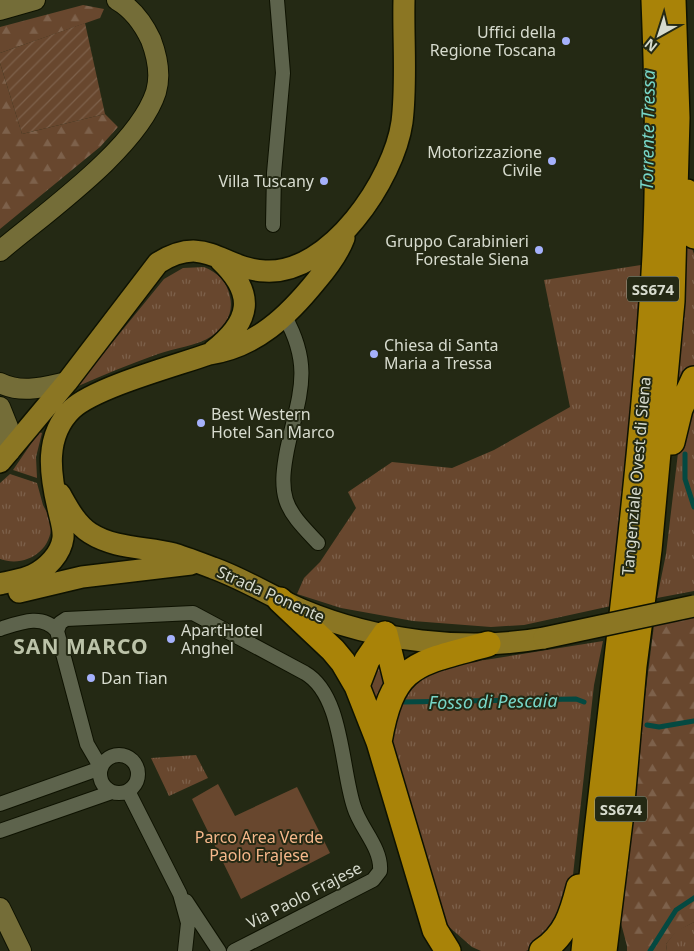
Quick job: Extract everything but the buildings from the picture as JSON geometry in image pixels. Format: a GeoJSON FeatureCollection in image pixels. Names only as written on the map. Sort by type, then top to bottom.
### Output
{"type":"FeatureCollection","features":[{"type":"Feature","properties":{"kind":"highway","name":"Tangenziale Ovest di Siena"},"geometry":{"type":"LineString","coordinates":[[584,951],[627,577],[652,301],[657,188],[654,0]]}},
{"type":"Feature","properties":{"kind":"highway","name":"Tangenziale Ovest di Siena"},"geometry":{"type":"LineString","coordinates":[[604,951],[621,813],[634,666],[649,550],[672,301],[677,118],[673,0]]}},
{"type":"Feature","properties":{"kind":"highway"},"geometry":{"type":"LineString","coordinates":[[677,118],[694,236]]}},
{"type":"Feature","properties":{"kind":"highway"},"geometry":{"type":"LineString","coordinates":[[649,550],[680,408],[694,379]]}},
{"type":"Feature","properties":{"kind":"highway"},"geometry":{"type":"LineString","coordinates":[[280,600],[333,650],[343,662],[357,686],[379,742],[435,930],[448,951]]}},
{"type":"Feature","properties":{"kind":"highway"},"geometry":{"type":"LineString","coordinates":[[357,686],[367,660],[385,634]]}},
{"type":"Feature","properties":{"kind":"highway"},"geometry":{"type":"LineString","coordinates":[[385,634],[398,683]]}},
{"type":"Feature","properties":{"kind":"highway"},"geometry":{"type":"LineString","coordinates":[[379,742],[385,709],[398,683],[417,666],[436,658],[488,644]]}},
{"type":"Feature","properties":{"kind":"highway"},"geometry":{"type":"LineString","coordinates":[[542,951],[560,935],[573,913],[601,793]]}},
{"type":"Feature","properties":{"kind":"highway"},"geometry":{"type":"LineString","coordinates":[[431,917],[450,938],[468,951]]}},
{"type":"Feature","properties":{"kind":"main road"},"geometry":{"type":"LineString","coordinates":[[0,584],[32,576],[55,556],[63,540],[63,531],[50,468],[53,441],[61,422],[82,401],[93,395],[209,354],[229,350],[244,344],[291,310],[336,256],[348,229],[388,166],[402,122],[404,0]]}},
{"type":"Feature","properties":{"kind":"main road"},"geometry":{"type":"LineString","coordinates":[[5,456],[66,382],[158,263],[176,253],[185,251],[214,254],[255,270],[281,271],[309,261],[348,229]]}},
{"type":"Feature","properties":{"kind":"main road"},"geometry":{"type":"LineString","coordinates":[[209,354],[235,332],[241,322],[244,306],[244,296],[238,280],[214,254]]}},
{"type":"Feature","properties":{"kind":"main road"},"geometry":{"type":"LineString","coordinates":[[281,271],[293,288],[291,310]]}},
{"type":"Feature","properties":{"kind":"main road","name":"Strada Ponente"},"geometry":{"type":"LineString","coordinates":[[53,483],[82,526],[97,537],[123,546],[174,554],[234,576],[280,600],[324,618],[385,634],[443,643],[488,644],[544,638],[694,606]]}},
{"type":"Feature","properties":{"kind":"main road"},"geometry":{"type":"LineString","coordinates":[[0,597],[82,577],[199,563]]}},
{"type":"Feature","properties":{"kind":"main road"},"geometry":{"type":"LineString","coordinates":[[0,575],[82,577]]}},
{"type":"Feature","properties":{"kind":"street"},"geometry":{"type":"LineString","coordinates":[[0,10],[35,0]]}},
{"type":"Feature","properties":{"kind":"street"},"geometry":{"type":"LineString","coordinates":[[0,251],[93,174],[128,136],[153,99],[158,77],[155,51],[137,17],[126,5],[117,0]]}},
{"type":"Feature","properties":{"kind":"street"},"geometry":{"type":"LineString","coordinates":[[273,225],[274,173],[283,74],[277,0]]}},
{"type":"Feature","properties":{"kind":"street"},"geometry":{"type":"LineString","coordinates":[[291,310],[302,373],[298,404],[284,471],[284,490],[291,510],[318,543]]}},
{"type":"Feature","properties":{"kind":"street"},"geometry":{"type":"LineString","coordinates":[[0,383],[24,389],[66,382]]}},
{"type":"Feature","properties":{"kind":"street"},"geometry":{"type":"LineString","coordinates":[[0,407],[8,427],[5,456]]}},
{"type":"Feature","properties":{"kind":"street","name":"Via Paolo Frajese"},"geometry":{"type":"LineString","coordinates":[[57,631],[60,623],[66,619],[193,613],[305,673],[320,685],[338,723],[353,807],[378,856],[380,871],[373,880],[234,951]]}},
{"type":"Feature","properties":{"kind":"street"},"geometry":{"type":"LineString","coordinates":[[0,629],[36,620],[50,625],[57,631],[87,744],[101,768],[103,784],[112,792]]}},
{"type":"Feature","properties":{"kind":"street"},"geometry":{"type":"LineString","coordinates":[[0,794],[0,804],[101,768],[108,759],[114,756],[126,757],[131,760],[135,765],[138,776],[136,782],[128,791],[112,792],[0,831]]}},
{"type":"Feature","properties":{"kind":"street"},"geometry":{"type":"LineString","coordinates":[[128,791],[180,894],[188,922],[186,951]]}},
{"type":"Feature","properties":{"kind":"street"},"geometry":{"type":"LineString","coordinates":[[180,894],[196,913],[219,951]]}},
{"type":"Feature","properties":{"kind":"street"},"geometry":{"type":"LineString","coordinates":[[0,908],[21,951]]}},
{"type":"Feature","properties":{"kind":"green space"},"geometry":{"type":"Polygon","coordinates":[[[83,5],[104,9],[100,18],[0,53],[0,27],[83,5]]]}},
{"type":"Feature","properties":{"kind":"green space"},"geometry":{"type":"Polygon","coordinates":[[[85,23],[105,114],[22,134],[0,63],[0,53],[85,23]]]}},
{"type":"Feature","properties":{"kind":"green space"},"geometry":{"type":"Polygon","coordinates":[[[0,63],[22,134],[105,114],[118,127],[100,147],[0,229],[0,63]]]}},
{"type":"Feature","properties":{"kind":"green space"},"geometry":{"type":"Polygon","coordinates":[[[685,240],[689,240],[694,254],[694,367],[676,398],[685,240]]]}},
{"type":"Feature","properties":{"kind":"green space"},"geometry":{"type":"Polygon","coordinates":[[[641,265],[628,443],[611,606],[524,625],[491,627],[413,621],[341,608],[297,594],[304,578],[320,562],[356,508],[348,492],[392,462],[452,468],[494,450],[570,407],[544,280],[641,265]]]}},
{"type":"Feature","properties":{"kind":"green space"},"geometry":{"type":"Polygon","coordinates":[[[204,267],[221,278],[227,286],[230,297],[231,308],[229,314],[217,333],[200,342],[158,354],[76,387],[164,279],[183,268],[204,267]]]}},
{"type":"Feature","properties":{"kind":"green space"},"geometry":{"type":"Polygon","coordinates":[[[694,391],[694,591],[657,598],[666,554],[680,436],[694,391]]]}},
{"type":"Feature","properties":{"kind":"green space"},"geometry":{"type":"Polygon","coordinates":[[[39,432],[42,433],[36,457],[37,478],[13,470],[39,432]]]}},
{"type":"Feature","properties":{"kind":"green space"},"geometry":{"type":"Polygon","coordinates":[[[10,474],[37,483],[43,505],[51,521],[50,533],[42,549],[36,555],[19,561],[0,559],[0,483],[10,474]]]}},
{"type":"Feature","properties":{"kind":"green space"},"geometry":{"type":"Polygon","coordinates":[[[694,615],[694,922],[676,932],[666,944],[667,951],[627,951],[618,912],[654,625],[694,615]]]}},
{"type":"Feature","properties":{"kind":"green space"},"geometry":{"type":"Polygon","coordinates":[[[603,641],[594,685],[571,893],[539,944],[526,951],[481,951],[472,947],[448,926],[441,911],[393,746],[389,723],[398,692],[438,664],[485,660],[603,641]]]}},
{"type":"Feature","properties":{"kind":"green space"},"geometry":{"type":"Polygon","coordinates":[[[378,658],[386,684],[374,708],[368,676],[378,658]]]}},
{"type":"Feature","properties":{"kind":"green space"},"geometry":{"type":"Polygon","coordinates":[[[196,755],[208,778],[169,796],[151,758],[196,755]]]}},
{"type":"Feature","properties":{"kind":"green space","name":"Parco Area Verde Paolo Frajese"},"geometry":{"type":"Polygon","coordinates":[[[218,784],[235,816],[297,787],[330,853],[241,899],[192,799],[218,784]]]}},
{"type":"Feature","properties":{"kind":"green space"},"geometry":{"type":"Polygon","coordinates":[[[694,922],[694,951],[667,951],[666,944],[676,931],[694,922]]]}},
{"type":"Feature","properties":{"kind":"waterway","name":"Torrente Tressa"},"geometry":{"type":"LineString","coordinates":[[685,454],[685,479],[694,507]]}},
{"type":"Feature","properties":{"kind":"waterway","name":"Fosso di Pescaia"},"geometry":{"type":"LineString","coordinates":[[401,702],[576,699],[584,702]]}},
{"type":"Feature","properties":{"kind":"waterway","name":"Fosso di Pescaia"},"geometry":{"type":"LineString","coordinates":[[647,725],[659,727],[694,721]]}},
{"type":"Feature","properties":{"kind":"waterway","name":"Torrente Tressa"},"geometry":{"type":"LineString","coordinates":[[650,951],[676,910],[694,898]]}},
{"type":"Feature","properties":{"kind":"place","name":"Uffici della Regione Toscana"},"geometry":{"type":"Point","coordinates":[566,41]}},
{"type":"Feature","properties":{"kind":"place","name":"Motorizzazione Civile"},"geometry":{"type":"Point","coordinates":[552,161]}},
{"type":"Feature","properties":{"kind":"place","name":"Villa Tuscany"},"geometry":{"type":"Point","coordinates":[324,181]}},
{"type":"Feature","properties":{"kind":"place","name":"Gruppo Carabinieri Forestale Siena"},"geometry":{"type":"Point","coordinates":[539,250]}},
{"type":"Feature","properties":{"kind":"place","name":"Chiesa di Santa Maria a Tressa"},"geometry":{"type":"Point","coordinates":[374,354]}},
{"type":"Feature","properties":{"kind":"place","name":"Best Western Hotel San Marco"},"geometry":{"type":"Point","coordinates":[201,423]}},
{"type":"Feature","properties":{"kind":"place","name":"ApartHotel Anghel"},"geometry":{"type":"Point","coordinates":[171,639]}},
{"type":"Feature","properties":{"kind":"place","name":"Dan Tian"},"geometry":{"type":"Point","coordinates":[91,678]}},
{"type":"Feature","properties":{"kind":"district","name":"SAN MARCO"},"geometry":{"type":"Point","coordinates":[81,646]}}]}
